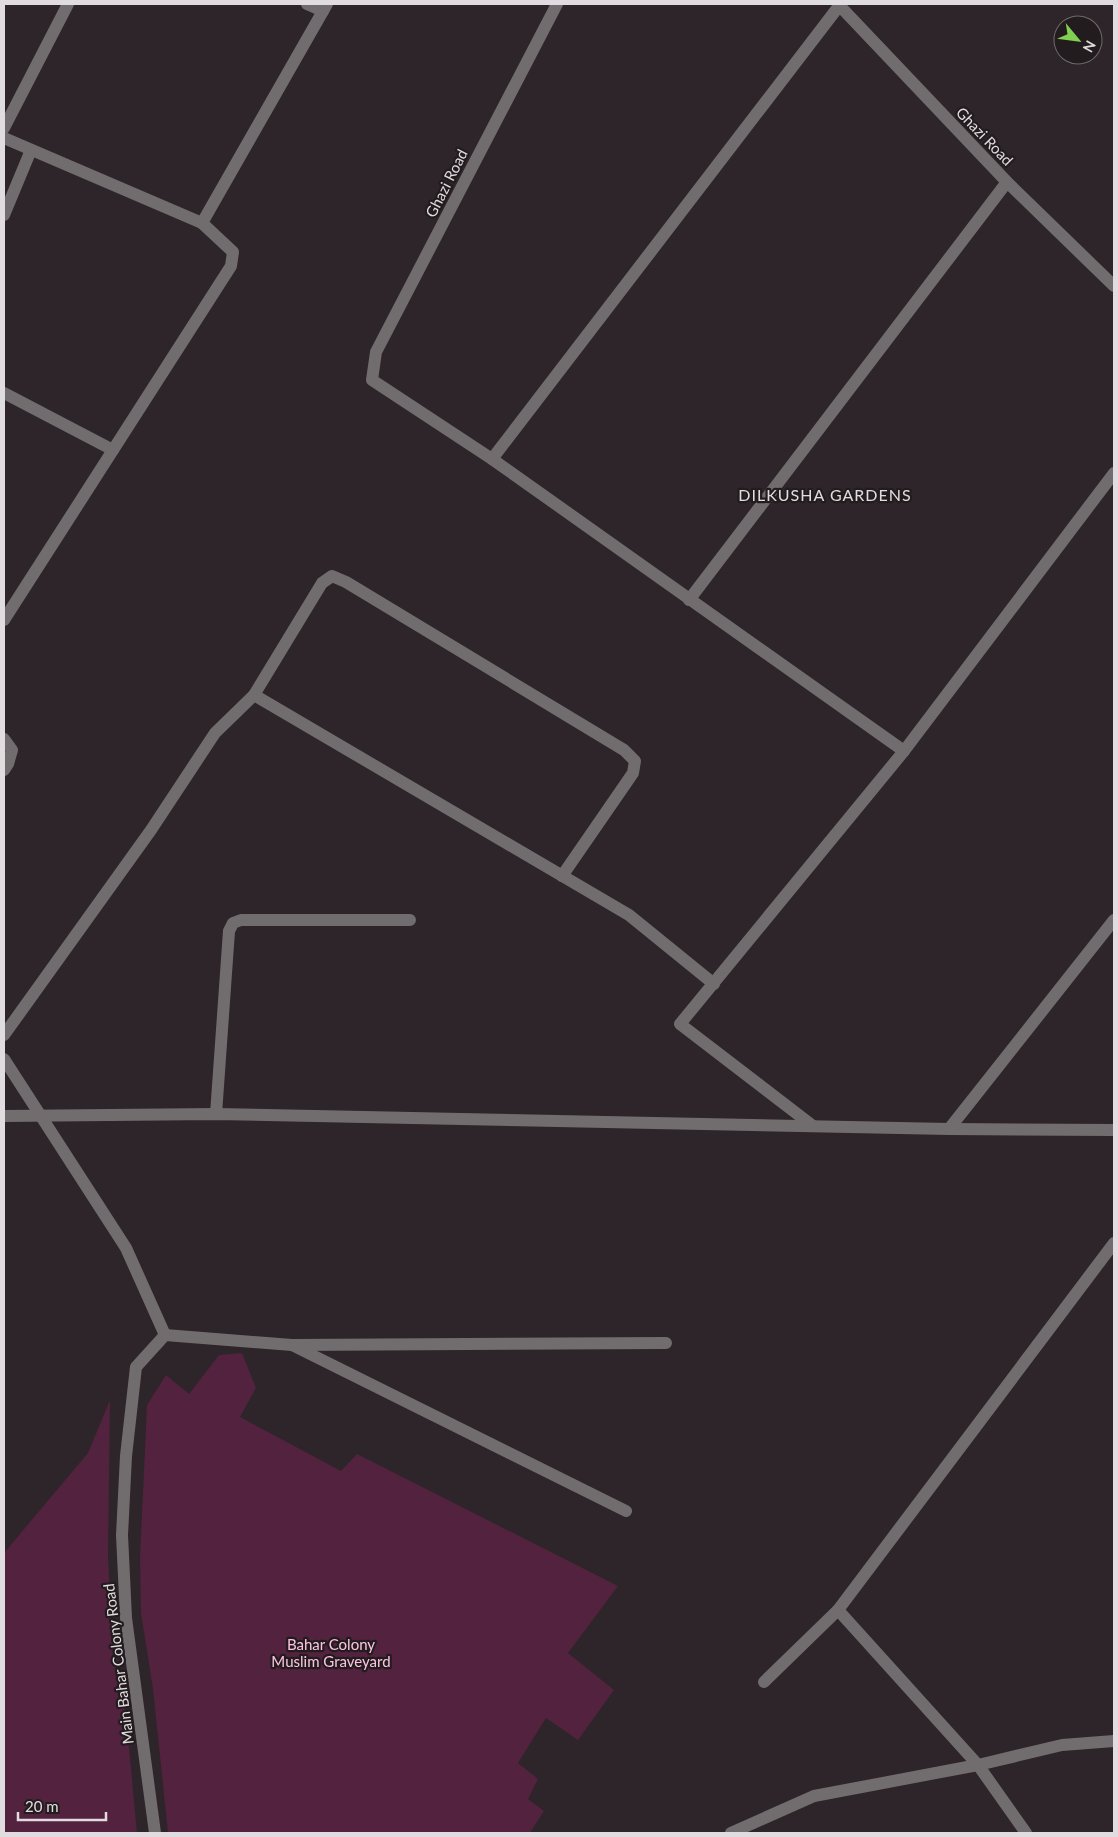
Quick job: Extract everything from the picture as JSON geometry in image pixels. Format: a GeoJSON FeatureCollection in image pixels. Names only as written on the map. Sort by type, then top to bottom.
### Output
{"type":"FeatureCollection","features":[{"type":"Feature","properties":{"kind":"street"},"geometry":{"type":"LineString","coordinates":[[4,128],[68,4]]}},
{"type":"Feature","properties":{"kind":"street"},"geometry":{"type":"LineString","coordinates":[[202,222],[325,7],[306,4]]}},
{"type":"Feature","properties":{"kind":"street","name":"Ghazi Road"},"geometry":{"type":"LineString","coordinates":[[492,458],[372,380],[376,352],[557,4]]}},
{"type":"Feature","properties":{"kind":"street"},"geometry":{"type":"LineString","coordinates":[[838,5],[492,458],[904,751]]}},
{"type":"Feature","properties":{"kind":"street","name":"Ghazi Road"},"geometry":{"type":"LineString","coordinates":[[838,5],[1007,182],[1114,286]]}},
{"type":"Feature","properties":{"kind":"street"},"geometry":{"type":"LineString","coordinates":[[4,138],[202,222],[233,252],[231,266],[4,620]]}},
{"type":"Feature","properties":{"kind":"street"},"geometry":{"type":"LineString","coordinates":[[4,216],[31,150]]}},
{"type":"Feature","properties":{"kind":"street"},"geometry":{"type":"LineString","coordinates":[[690,600],[1007,182]]}},
{"type":"Feature","properties":{"kind":"street"},"geometry":{"type":"LineString","coordinates":[[4,393],[113,450]]}},
{"type":"Feature","properties":{"kind":"street"},"geometry":{"type":"LineString","coordinates":[[813,1126],[680,1024],[904,751],[1114,473]]}},
{"type":"Feature","properties":{"kind":"street"},"geometry":{"type":"LineString","coordinates":[[4,1035],[151,830],[215,733],[254,695],[322,583],[332,576],[346,582],[624,750],[635,761],[633,773],[562,876]]}},
{"type":"Feature","properties":{"kind":"street"},"geometry":{"type":"LineString","coordinates":[[254,695],[629,915],[714,984]]}},
{"type":"Feature","properties":{"kind":"street"},"geometry":{"type":"LineString","coordinates":[[4,739],[12,750],[4,770]]}},
{"type":"Feature","properties":{"kind":"street"},"geometry":{"type":"LineString","coordinates":[[216,1114],[229,931],[233,922],[240,920],[410,920]]}},
{"type":"Feature","properties":{"kind":"street"},"geometry":{"type":"LineString","coordinates":[[949,1129],[1114,920]]}},
{"type":"Feature","properties":{"kind":"street"},"geometry":{"type":"LineString","coordinates":[[4,1059],[126,1248],[165,1336],[292,1344],[666,1343]]}},
{"type":"Feature","properties":{"kind":"street"},"geometry":{"type":"LineString","coordinates":[[4,1116],[216,1114],[949,1129],[1114,1130]]}},
{"type":"Feature","properties":{"kind":"street"},"geometry":{"type":"LineString","coordinates":[[764,1682],[838,1610],[1114,1243]]}},
{"type":"Feature","properties":{"kind":"street","name":"Main Bahar Colony Road"},"geometry":{"type":"LineString","coordinates":[[155,1833],[126,1618],[122,1535],[126,1456],[136,1367],[165,1336]]}},
{"type":"Feature","properties":{"kind":"street"},"geometry":{"type":"LineString","coordinates":[[292,1344],[626,1511]]}},
{"type":"Feature","properties":{"kind":"street"},"geometry":{"type":"LineString","coordinates":[[838,1610],[978,1765],[1026,1833]]}},
{"type":"Feature","properties":{"kind":"street"},"geometry":{"type":"LineString","coordinates":[[731,1833],[814,1796],[978,1765],[1062,1746],[1114,1741]]}},
{"type":"Feature","properties":{"kind":"green space","name":"Bahar Colony Muslim Graveyard"},"geometry":{"type":"Polygon","coordinates":[[[242,1353],[256,1388],[240,1417],[341,1471],[357,1454],[618,1586],[568,1653],[614,1690],[578,1740],[546,1718],[518,1763],[538,1779],[528,1799],[544,1811],[530,1833],[168,1833],[153,1689],[141,1613],[140,1558],[147,1405],[166,1375],[189,1394],[219,1355],[242,1353]]]}},
{"type":"Feature","properties":{"kind":"green space"},"geometry":{"type":"Polygon","coordinates":[[[110,1400],[108,1556],[111,1616],[127,1726],[137,1833],[4,1833],[4,1553],[88,1453],[110,1400]]]}},
{"type":"Feature","properties":{"kind":"district","name":"DILKUSHA GARDENS"},"geometry":{"type":"Point","coordinates":[825,494]}}]}
